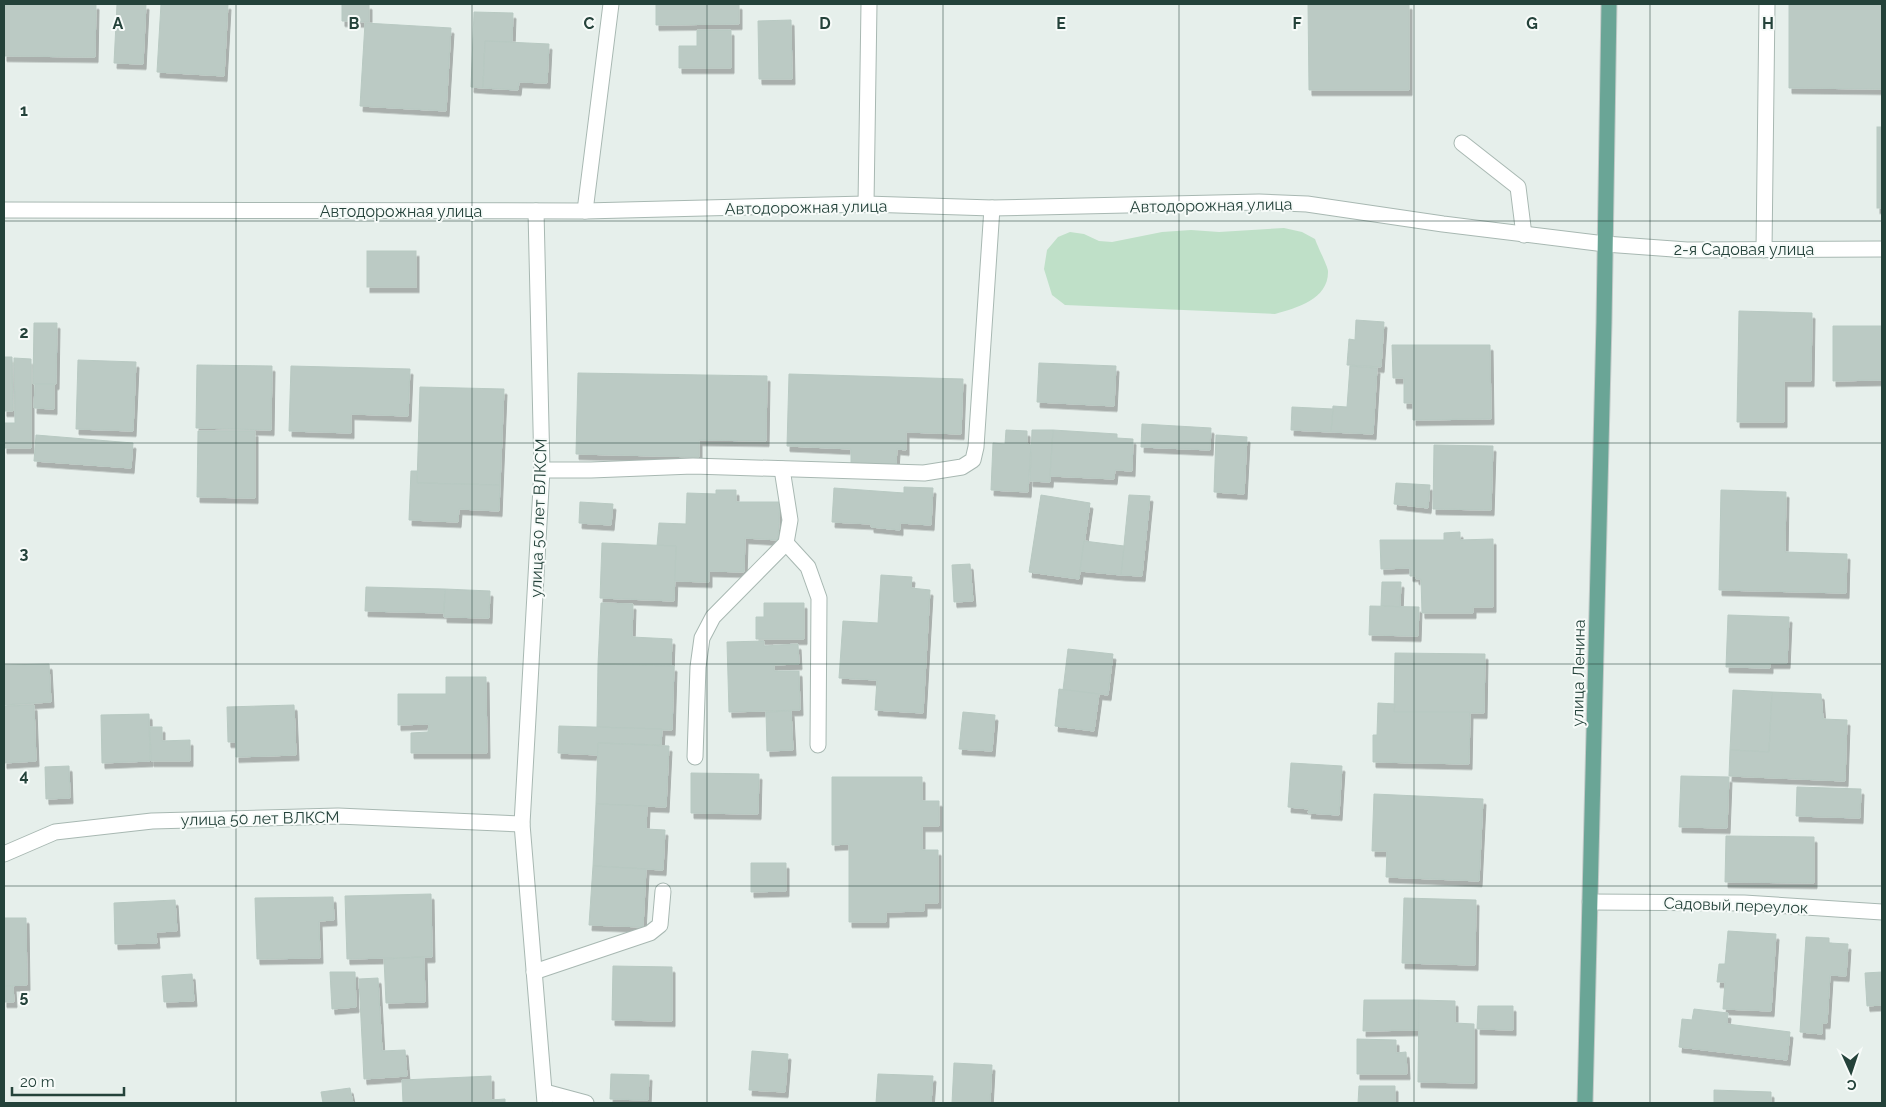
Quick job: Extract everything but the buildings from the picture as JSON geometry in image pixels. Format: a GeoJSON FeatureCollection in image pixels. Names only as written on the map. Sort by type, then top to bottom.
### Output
{"type":"FeatureCollection","features":[{"type":"Feature","properties":{"kind":"main road","name":"улица Ленина"},"geometry":{"type":"LineString","coordinates":[[1585,1103],[1609,4]]}},
{"type":"Feature","properties":{"kind":"street"},"geometry":{"type":"LineString","coordinates":[[585,212],[611,4]]}},
{"type":"Feature","properties":{"kind":"street"},"geometry":{"type":"LineString","coordinates":[[866,204],[869,4]]}},
{"type":"Feature","properties":{"kind":"street"},"geometry":{"type":"LineString","coordinates":[[1764,250],[1768,4]]}},
{"type":"Feature","properties":{"kind":"street"},"geometry":{"type":"LineString","coordinates":[[1462,144],[1518,187],[1524,235]]}},
{"type":"Feature","properties":{"kind":"street","name":"Автодорожная улица"},"geometry":{"type":"LineString","coordinates":[[4,210],[585,212],[866,204],[992,208],[1259,202],[1307,204],[1524,235],[1605,244]]}},
{"type":"Feature","properties":{"kind":"street"},"geometry":{"type":"LineString","coordinates":[[542,470],[693,466],[924,473],[962,467],[973,460],[976,447],[992,208]]}},
{"type":"Feature","properties":{"kind":"street","name":"улица 50 лет ВЛКСМ"},"geometry":{"type":"LineString","coordinates":[[536,212],[542,470],[522,824],[545,1098]]}},
{"type":"Feature","properties":{"kind":"street","name":"2-я Садовая улица"},"geometry":{"type":"LineString","coordinates":[[1605,244],[1687,250],[1882,249]]}},
{"type":"Feature","properties":{"kind":"street"},"geometry":{"type":"LineString","coordinates":[[695,757],[698,667],[702,638],[713,617],[786,543],[790,520],[782,469]]}},
{"type":"Feature","properties":{"kind":"street"},"geometry":{"type":"LineString","coordinates":[[786,543],[808,567],[819,598],[818,745]]}},
{"type":"Feature","properties":{"kind":"street","name":"улица 50 лет ВЛКСМ"},"geometry":{"type":"LineString","coordinates":[[4,854],[55,832],[152,821],[338,816],[522,824]]}},
{"type":"Feature","properties":{"kind":"street"},"geometry":{"type":"LineString","coordinates":[[534,972],[650,933],[660,925],[663,891]]}},
{"type":"Feature","properties":{"kind":"street","name":"Садовый переулок"},"geometry":{"type":"LineString","coordinates":[[1590,902],[1744,903],[1882,912]]}},
{"type":"Feature","properties":{"kind":"street"},"geometry":{"type":"LineString","coordinates":[[545,1098],[586,1103]]}},
{"type":"Feature","properties":{"kind":"green space"},"geometry":{"type":"Polygon","coordinates":[[[1284,228],[1302,232],[1315,239],[1328,271],[1327,281],[1323,289],[1310,301],[1293,309],[1275,314],[1065,305],[1052,295],[1044,269],[1047,250],[1058,237],[1070,232],[1084,234],[1099,241],[1112,242],[1162,232],[1191,230],[1219,232],[1284,228]]]}}]}
